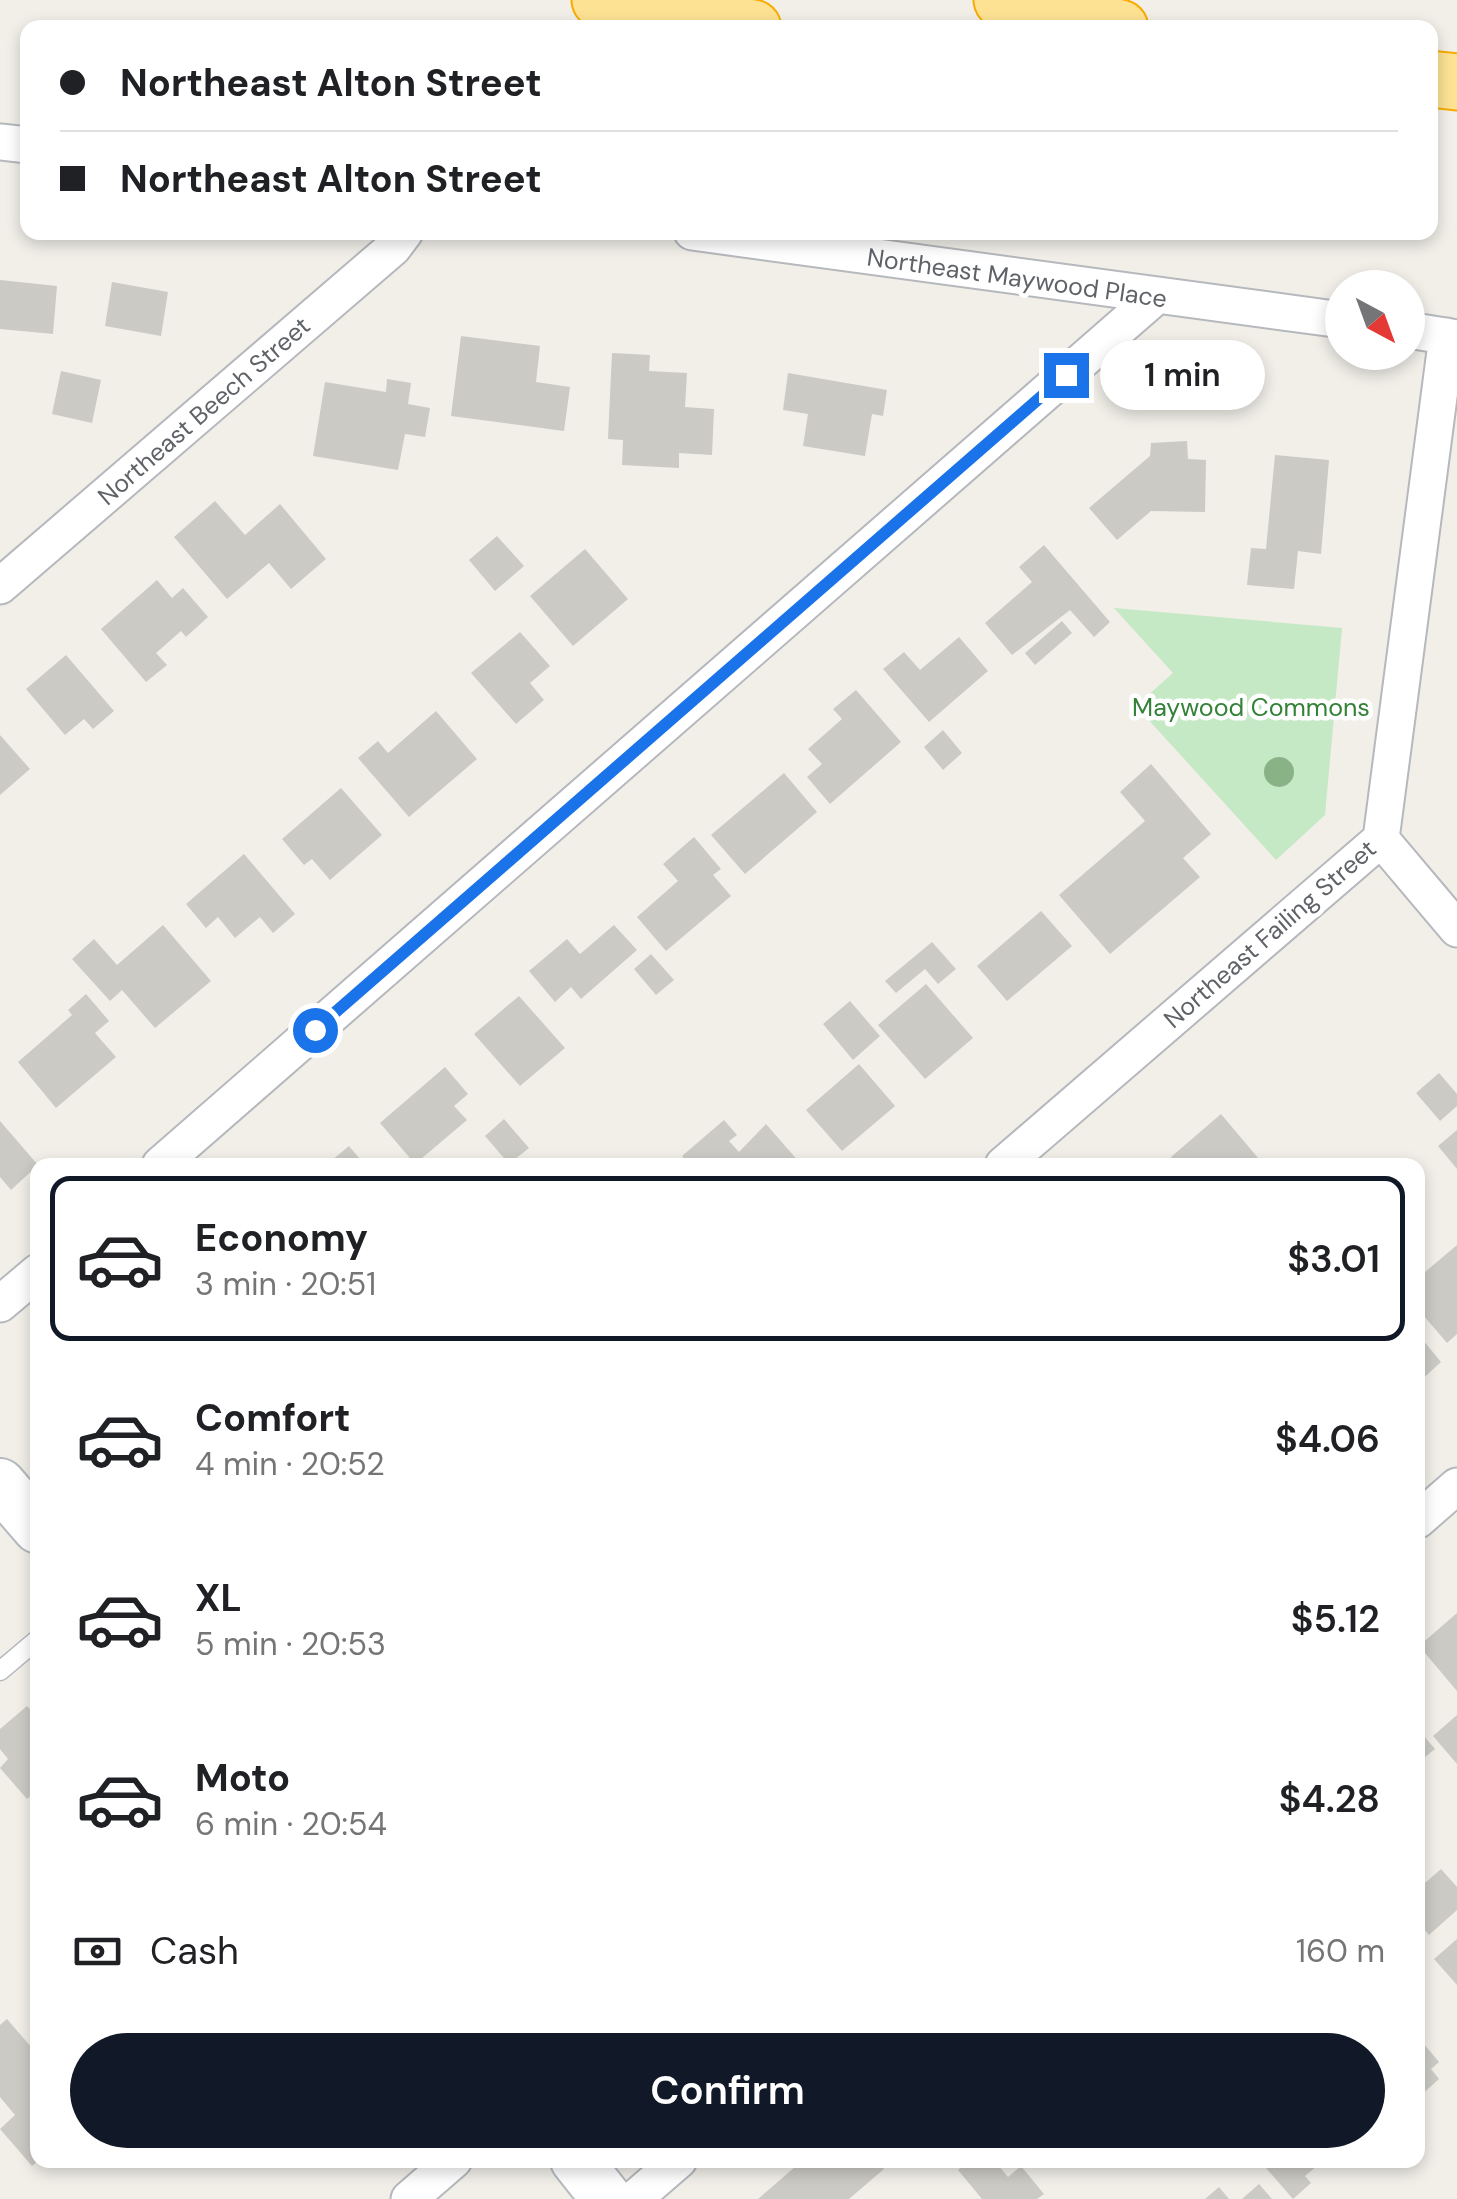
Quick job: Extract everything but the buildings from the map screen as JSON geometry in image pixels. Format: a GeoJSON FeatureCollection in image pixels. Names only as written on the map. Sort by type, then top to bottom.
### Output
{"type":"FeatureCollection","features":[{"type":"Feature","properties":{"kind":"highway"},"geometry":{"type":"LineString","coordinates":[[600,0],[709,20]]}},
{"type":"Feature","properties":{"kind":"highway"},"geometry":{"type":"LineString","coordinates":[[1002,0],[1086,20]]}},
{"type":"Feature","properties":{"kind":"main road"},"geometry":{"type":"LineString","coordinates":[[0,1484],[30,1519]]}},
{"type":"Feature","properties":{"kind":"main road"},"geometry":{"type":"LineString","coordinates":[[582,2168],[607,2199]]}},
{"type":"Feature","properties":{"kind":"street","name":"Northeast Beech Street"},"geometry":{"type":"LineString","coordinates":[[0,586],[399,240]]}},
{"type":"Feature","properties":{"kind":"street","name":"Northeast Maywood Place"},"geometry":{"type":"LineString","coordinates":[[748,240],[1154,298],[1325,318]]}},
{"type":"Feature","properties":{"kind":"street"},"geometry":{"type":"LineString","coordinates":[[168,1158],[1154,298]]}},
{"type":"Feature","properties":{"kind":"street"},"geometry":{"type":"LineString","coordinates":[[1425,333],[1452,337]]}},
{"type":"Feature","properties":{"kind":"street","name":"Northeast Failing Street"},"geometry":{"type":"LineString","coordinates":[[1011,1158],[1381,839],[1452,337]]}},
{"type":"Feature","properties":{"kind":"street"},"geometry":{"type":"LineString","coordinates":[[1381,839],[1457,929]]}},
{"type":"Feature","properties":{"kind":"street"},"geometry":{"type":"LineString","coordinates":[[0,1304],[30,1279]]}},
{"type":"Feature","properties":{"kind":"street"},"geometry":{"type":"LineString","coordinates":[[1425,1514],[1457,1486]]}},
{"type":"Feature","properties":{"kind":"street"},"geometry":{"type":"LineString","coordinates":[[409,2199],[445,2168]]}},
{"type":"Feature","properties":{"kind":"street"},"geometry":{"type":"LineString","coordinates":[[634,2199],[670,2168]]}},
{"type":"Feature","properties":{"kind":"lane"},"geometry":{"type":"LineString","coordinates":[[0,1671],[30,1645]]}},
{"type":"Feature","properties":{"kind":"green space","name":"Maywood Commons"},"geometry":{"type":"Polygon","coordinates":[[[1114,608],[1342,628],[1325,815],[1276,860],[1136,706],[1173,673],[1114,608]]]}},
{"type":"Feature","properties":{"kind":"route"},"geometry":{"type":"LineString","coordinates":[[315,1030],[1066,375]]}}]}
